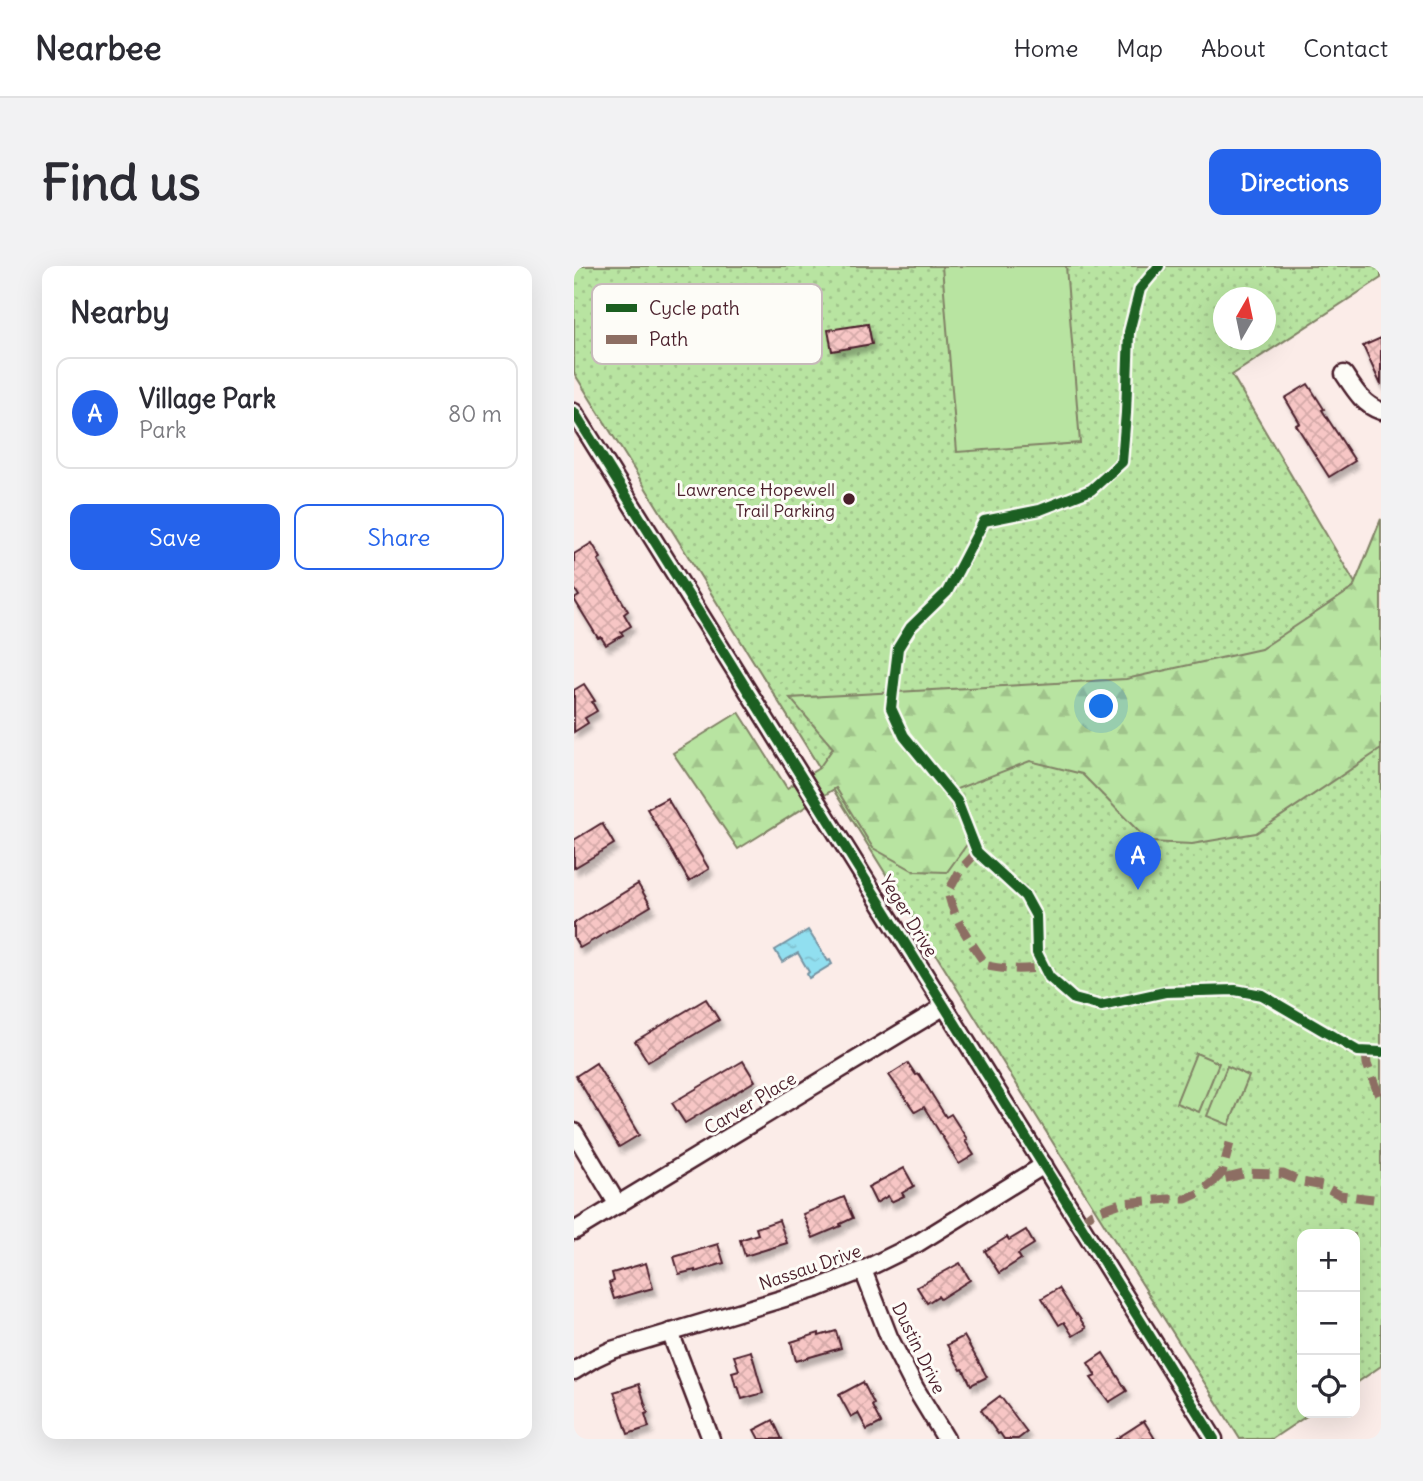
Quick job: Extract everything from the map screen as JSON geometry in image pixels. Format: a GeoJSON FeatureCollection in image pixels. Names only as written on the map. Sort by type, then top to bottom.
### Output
{"type":"FeatureCollection","features":[{"type":"Feature","properties":{"kind":"street"},"geometry":{"type":"LineString","coordinates":[[1344,374],[1363,401],[1381,411]]}},
{"type":"Feature","properties":{"kind":"street","name":"Yeger Drive"},"geometry":{"type":"LineString","coordinates":[[574,412],[1214,1439]]}},
{"type":"Feature","properties":{"kind":"street","name":"Carver Place"},"geometry":{"type":"LineString","coordinates":[[574,1231],[945,1006]]}},
{"type":"Feature","properties":{"kind":"street"},"geometry":{"type":"LineString","coordinates":[[574,1132],[618,1205]]}},
{"type":"Feature","properties":{"kind":"street","name":"Nassau Drive"},"geometry":{"type":"LineString","coordinates":[[574,1371],[612,1350],[818,1287],[863,1270],[918,1243],[1044,1165]]}},
{"type":"Feature","properties":{"kind":"street","name":"Dustin Drive"},"geometry":{"type":"LineString","coordinates":[[863,1270],[889,1337],[915,1388],[946,1439]]}},
{"type":"Feature","properties":{"kind":"street"},"geometry":{"type":"LineString","coordinates":[[670,1332],[710,1439]]}},
{"type":"Feature","properties":{"kind":"green space"},"geometry":{"type":"Polygon","coordinates":[[[574,266],[1381,266],[1381,278],[1276,346],[1276,287],[1213,287],[1213,350],[1270,350],[1232,375],[1381,627],[1381,1366],[1360,1381],[1360,1229],[1297,1229],[1297,1418],[1304,1418],[1272,1439],[1240,1439],[574,373],[574,266]]]}},
{"type":"Feature","properties":{"kind":"green space"},"geometry":{"type":"Polygon","coordinates":[[[942,266],[1066,266],[1080,443],[957,452],[942,266]]]}},
{"type":"Feature","properties":{"kind":"green space"},"geometry":{"type":"Polygon","coordinates":[[[1381,519],[1381,749],[1256,833],[1192,844],[1149,842],[1082,774],[1030,761],[946,793],[968,843],[947,872],[914,871],[873,848],[836,788],[738,849],[673,753],[739,712],[787,788],[819,768],[833,748],[790,698],[1126,679],[1261,649],[1353,588],[1381,519]]]}},
{"type":"Feature","properties":{"kind":"green space"},"geometry":{"type":"Polygon","coordinates":[[[1196,1053],[1219,1063],[1199,1112],[1176,1103],[1196,1053]]]}},
{"type":"Feature","properties":{"kind":"green space"},"geometry":{"type":"Polygon","coordinates":[[[1227,1066],[1249,1076],[1229,1125],[1207,1116],[1227,1066]]]}},
{"type":"Feature","properties":{"kind":"water"},"geometry":{"type":"Polygon","coordinates":[[[808,930],[832,964],[809,978],[809,972],[798,953],[782,962],[775,950],[808,930]]]}},
{"type":"Feature","properties":{"kind":"building"},"geometry":{"type":"Polygon","coordinates":[[[868,324],[872,344],[832,351],[828,330],[868,324]]]}},
{"type":"Feature","properties":{"kind":"building"},"geometry":{"type":"Polygon","coordinates":[[[1381,338],[1381,385],[1363,346],[1381,338]]]}},
{"type":"Feature","properties":{"kind":"building"},"geometry":{"type":"Polygon","coordinates":[[[1308,384],[1355,461],[1329,477],[1296,425],[1300,423],[1285,398],[1308,384]]]}},
{"type":"Feature","properties":{"kind":"building"},"geometry":{"type":"Polygon","coordinates":[[[592,543],[601,558],[598,560],[628,611],[624,614],[631,626],[621,632],[623,635],[606,645],[601,637],[598,638],[574,599],[579,596],[574,588],[574,554],[592,543]]]}},
{"type":"Feature","properties":{"kind":"building"},"geometry":{"type":"Polygon","coordinates":[[[584,684],[595,701],[592,702],[597,711],[585,718],[588,723],[574,732],[574,690],[584,684]]]}},
{"type":"Feature","properties":{"kind":"building"},"geometry":{"type":"Polygon","coordinates":[[[667,798],[709,869],[689,881],[647,809],[667,798]]]}},
{"type":"Feature","properties":{"kind":"building"},"geometry":{"type":"Polygon","coordinates":[[[602,823],[614,844],[574,868],[574,840],[602,823]]]}},
{"type":"Feature","properties":{"kind":"building"},"geometry":{"type":"Polygon","coordinates":[[[638,884],[651,906],[580,948],[574,938],[574,923],[638,884]]]}},
{"type":"Feature","properties":{"kind":"building"},"geometry":{"type":"Polygon","coordinates":[[[706,999],[719,1020],[648,1062],[635,1041],[706,999]]]}},
{"type":"Feature","properties":{"kind":"building"},"geometry":{"type":"Polygon","coordinates":[[[743,1061],[755,1081],[685,1123],[672,1103],[743,1061]]]}},
{"type":"Feature","properties":{"kind":"building"},"geometry":{"type":"Polygon","coordinates":[[[596,1063],[639,1135],[619,1147],[576,1076],[596,1063]]]}},
{"type":"Feature","properties":{"kind":"building"},"geometry":{"type":"Polygon","coordinates":[[[908,1063],[916,1075],[919,1074],[946,1117],[951,1114],[974,1155],[959,1164],[924,1107],[915,1112],[889,1075],[908,1063]]]}},
{"type":"Feature","properties":{"kind":"building"},"geometry":{"type":"Polygon","coordinates":[[[904,1168],[914,1186],[902,1193],[904,1196],[891,1202],[888,1196],[876,1203],[868,1187],[904,1168]]]}},
{"type":"Feature","properties":{"kind":"building"},"geometry":{"type":"Polygon","coordinates":[[[844,1197],[853,1218],[813,1238],[803,1214],[844,1197]]]}},
{"type":"Feature","properties":{"kind":"building"},"geometry":{"type":"Polygon","coordinates":[[[779,1220],[787,1243],[745,1256],[740,1240],[758,1234],[756,1228],[779,1220]]]}},
{"type":"Feature","properties":{"kind":"building"},"geometry":{"type":"Polygon","coordinates":[[[1026,1230],[1034,1244],[1018,1254],[1021,1259],[999,1273],[985,1251],[1007,1237],[1009,1240],[1026,1230]]]}},
{"type":"Feature","properties":{"kind":"building"},"geometry":{"type":"Polygon","coordinates":[[[718,1244],[724,1263],[679,1274],[674,1257],[718,1244]]]}},
{"type":"Feature","properties":{"kind":"building"},"geometry":{"type":"Polygon","coordinates":[[[646,1263],[653,1288],[614,1299],[609,1283],[614,1281],[612,1273],[646,1263]]]}},
{"type":"Feature","properties":{"kind":"building"},"geometry":{"type":"Polygon","coordinates":[[[960,1263],[970,1280],[940,1299],[938,1296],[927,1303],[917,1287],[960,1263]]]}},
{"type":"Feature","properties":{"kind":"building"},"geometry":{"type":"Polygon","coordinates":[[[1059,1288],[1086,1328],[1073,1336],[1064,1322],[1059,1325],[1042,1298],[1059,1288]]]}},
{"type":"Feature","properties":{"kind":"building"},"geometry":{"type":"Polygon","coordinates":[[[836,1331],[841,1348],[796,1361],[791,1342],[836,1331]]]}},
{"type":"Feature","properties":{"kind":"building"},"geometry":{"type":"Polygon","coordinates":[[[964,1336],[987,1377],[971,1385],[947,1345],[964,1336]]]}},
{"type":"Feature","properties":{"kind":"building"},"geometry":{"type":"Polygon","coordinates":[[[751,1351],[763,1393],[742,1399],[732,1372],[739,1370],[734,1356],[751,1351]]]}},
{"type":"Feature","properties":{"kind":"building"},"geometry":{"type":"Polygon","coordinates":[[[1103,1353],[1127,1391],[1109,1402],[1091,1378],[1096,1376],[1088,1363],[1103,1353]]]}},
{"type":"Feature","properties":{"kind":"building"},"geometry":{"type":"Polygon","coordinates":[[[863,1382],[881,1423],[867,1430],[858,1413],[851,1417],[839,1395],[863,1382]]]}},
{"type":"Feature","properties":{"kind":"building"},"geometry":{"type":"Polygon","coordinates":[[[639,1384],[648,1413],[645,1414],[649,1427],[628,1434],[614,1392],[639,1384]]]}},
{"type":"Feature","properties":{"kind":"building"},"geometry":{"type":"Polygon","coordinates":[[[1000,1396],[1027,1432],[1018,1439],[1004,1439],[981,1410],[1000,1396]]]}},
{"type":"Feature","properties":{"kind":"building"},"geometry":{"type":"Polygon","coordinates":[[[773,1420],[782,1439],[759,1439],[754,1430],[773,1420]]]}},
{"type":"Feature","properties":{"kind":"building"},"geometry":{"type":"Polygon","coordinates":[[[1144,1421],[1155,1439],[1116,1439],[1144,1421]]]}},
{"type":"Feature","properties":{"kind":"marked path"},"geometry":{"type":"LineString","coordinates":[[977,852],[961,869],[948,892],[964,931],[987,966],[1016,969],[1044,967]]}},
{"type":"Feature","properties":{"kind":"marked path"},"geometry":{"type":"LineString","coordinates":[[1366,1052],[1367,1064],[1381,1101]]}},
{"type":"Feature","properties":{"kind":"marked path"},"geometry":{"type":"LineString","coordinates":[[1230,1143],[1222,1173],[1214,1181],[1247,1173],[1283,1174],[1302,1182],[1323,1186],[1340,1195],[1381,1200]]}},
{"type":"Feature","properties":{"kind":"marked path"},"geometry":{"type":"LineString","coordinates":[[1079,1223],[1092,1213],[1121,1203],[1186,1199],[1214,1181]]}},
{"type":"Feature","properties":{"kind":"cycle path"},"geometry":{"type":"LineString","coordinates":[[1159,266],[1140,289],[1129,332],[1122,462],[1091,490],[1040,510],[984,521],[947,592],[911,627],[898,648],[891,708],[904,736],[957,801],[977,852],[1025,896],[1036,916],[1037,953],[1049,977],[1074,999],[1101,1006],[1165,992],[1235,990],[1262,995],[1358,1051],[1381,1052]]}},
{"type":"Feature","properties":{"kind":"cycle path"},"geometry":{"type":"LineString","coordinates":[[574,412],[1214,1439]]}},
{"type":"Feature","properties":{"kind":"place","name":"Lawrence Hopewell Trail Parking"},"geometry":{"type":"Point","coordinates":[849,499]}},
{"type":"Feature","properties":{"kind":"place","name":"Village Park"},"geometry":{"type":"Point","coordinates":[1138,890]}}]}
